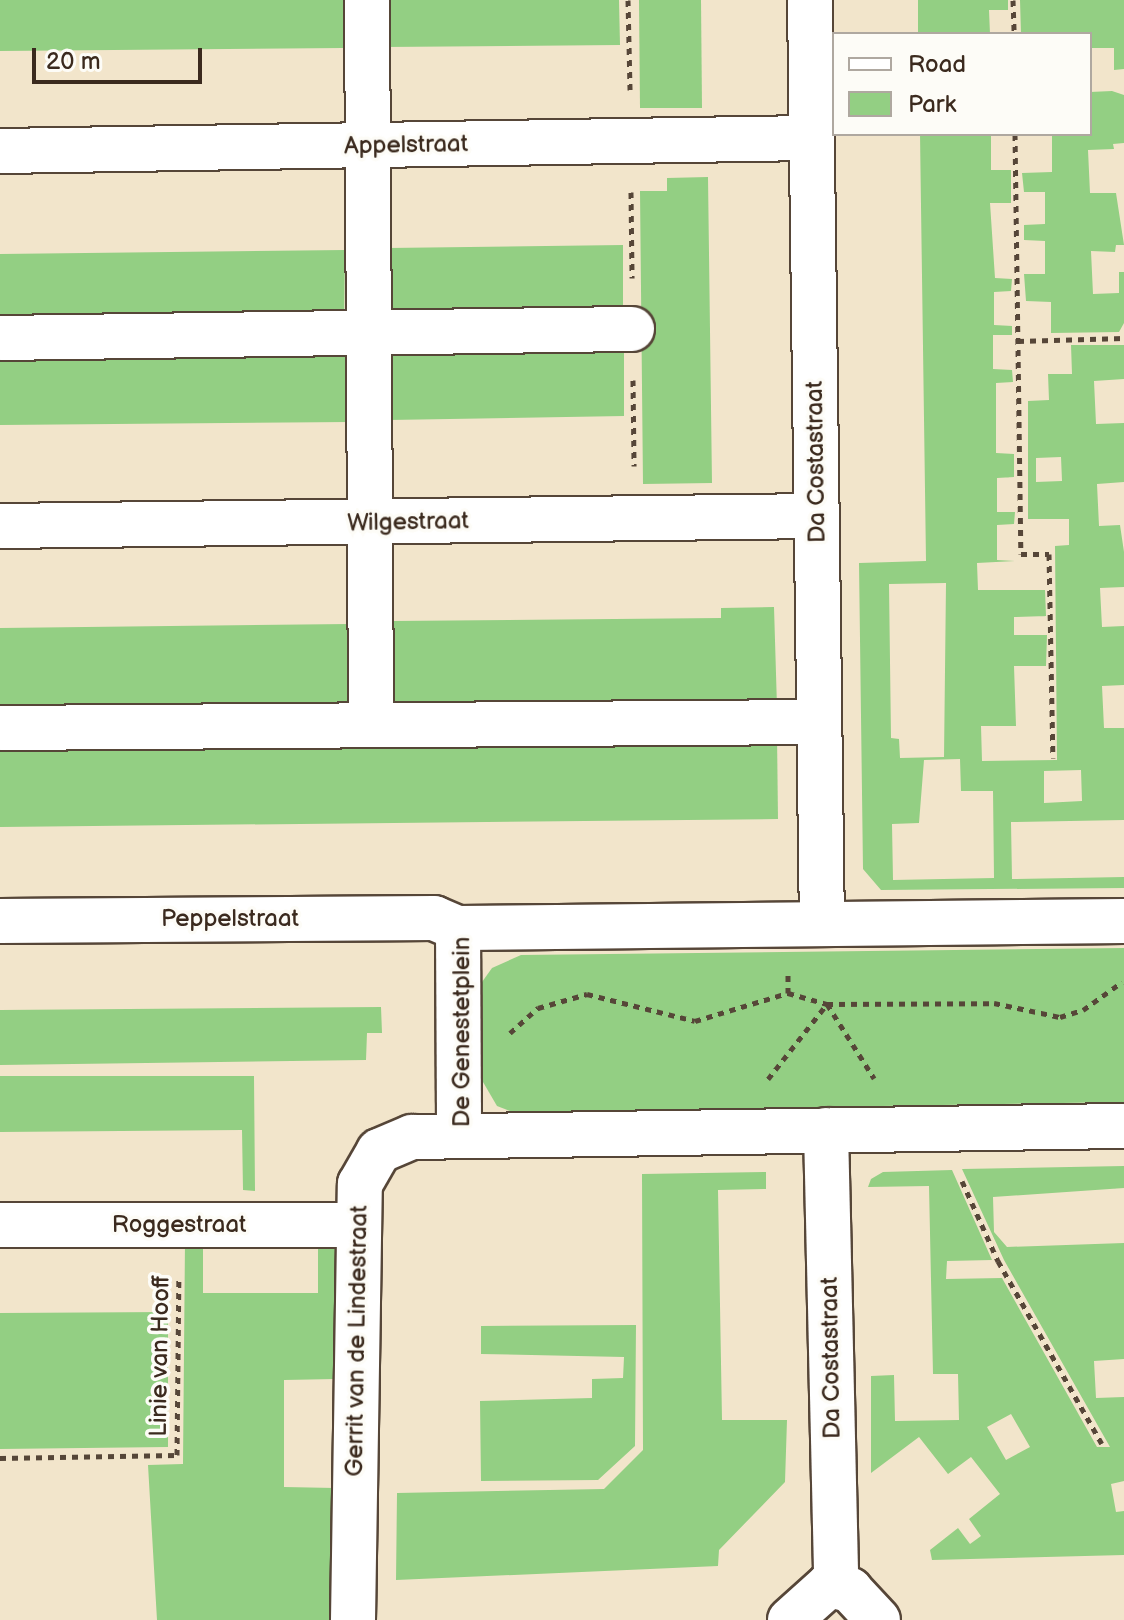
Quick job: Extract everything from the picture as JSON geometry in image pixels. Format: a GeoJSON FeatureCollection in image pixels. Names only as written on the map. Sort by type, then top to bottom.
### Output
{"type":"FeatureCollection","features":[{"type":"Feature","properties":{"kind":"street"},"geometry":{"type":"LineString","coordinates":[[367,0],[371,725]]}},
{"type":"Feature","properties":{"kind":"street","name":"Da Costastraat"},"geometry":{"type":"LineString","coordinates":[[810,0],[822,924]]}},
{"type":"Feature","properties":{"kind":"street","name":"Appelstraat"},"geometry":{"type":"LineString","coordinates":[[0,151],[812,138]]}},
{"type":"Feature","properties":{"kind":"street"},"geometry":{"type":"LineString","coordinates":[[0,338],[632,329]]}},
{"type":"Feature","properties":{"kind":"street","name":"Wilgestraat"},"geometry":{"type":"LineString","coordinates":[[0,526],[817,516]]}},
{"type":"Feature","properties":{"kind":"street"},"geometry":{"type":"LineString","coordinates":[[0,728],[819,722]]}},
{"type":"Feature","properties":{"kind":"street","name":"Peppelstraat"},"geometry":{"type":"LineString","coordinates":[[0,921],[434,918],[458,928]]}},
{"type":"Feature","properties":{"kind":"street","name":"De Genestetplein"},"geometry":{"type":"LineString","coordinates":[[1124,921],[458,928],[459,1136],[1124,1126]]}},
{"type":"Feature","properties":{"kind":"street","name":"Da Costastraat"},"geometry":{"type":"LineString","coordinates":[[826,1130],[836,1586]]}},
{"type":"Feature","properties":{"kind":"street","name":"Gerrit van de Lindestraat"},"geometry":{"type":"LineString","coordinates":[[353,1620],[360,1184],[379,1151],[412,1137],[459,1136]]}},
{"type":"Feature","properties":{"kind":"street","name":"Roggestraat"},"geometry":{"type":"LineString","coordinates":[[0,1225],[358,1225]]}},
{"type":"Feature","properties":{"kind":"street"},"geometry":{"type":"LineString","coordinates":[[790,1620],[823,1589],[836,1586],[850,1590],[878,1620]]}},
{"type":"Feature","properties":{"kind":"path"},"geometry":{"type":"LineString","coordinates":[[628,0],[631,141]]}},
{"type":"Feature","properties":{"kind":"path"},"geometry":{"type":"LineString","coordinates":[[1013,0],[1014,32]]}},
{"type":"Feature","properties":{"kind":"path"},"geometry":{"type":"LineString","coordinates":[[1015,136],[1021,554],[1049,554],[1053,758]]}},
{"type":"Feature","properties":{"kind":"path"},"geometry":{"type":"LineString","coordinates":[[1018,341],[1124,338]]}},
{"type":"Feature","properties":{"kind":"path"},"geometry":{"type":"LineString","coordinates":[[505,1038],[538,1008],[587,994],[695,1021],[788,993],[827,1004],[994,1003],[1060,1017],[1083,1010],[1122,982]]}},
{"type":"Feature","properties":{"kind":"path"},"geometry":{"type":"LineString","coordinates":[[827,1004],[907,1129]]}},
{"type":"Feature","properties":{"kind":"path"},"geometry":{"type":"LineString","coordinates":[[726,1132],[827,1004]]}},
{"type":"Feature","properties":{"kind":"path"},"geometry":{"type":"LineString","coordinates":[[954,1128],[955,1165],[980,1225],[1102,1444]]}},
{"type":"Feature","properties":{"kind":"path","name":"Linie van Hooff"},"geometry":{"type":"LineString","coordinates":[[0,1458],[177,1455],[180,1225]]}},
{"type":"Feature","properties":{"kind":"green space"},"geometry":{"type":"Polygon","coordinates":[[[0,0],[344,0],[343,48],[0,51],[0,0]]]}},
{"type":"Feature","properties":{"kind":"green space"},"geometry":{"type":"Polygon","coordinates":[[[384,0],[619,0],[620,45],[384,47],[384,0]]]}},
{"type":"Feature","properties":{"kind":"green space"},"geometry":{"type":"Polygon","coordinates":[[[639,0],[701,0],[702,108],[640,108],[639,0]]]}},
{"type":"Feature","properties":{"kind":"green space"},"geometry":{"type":"Polygon","coordinates":[[[918,0],[1008,0],[1008,10],[989,10],[990,32],[918,32],[918,0]]]}},
{"type":"Feature","properties":{"kind":"green space"},"geometry":{"type":"Polygon","coordinates":[[[1020,0],[1124,0],[1124,69],[1114,70],[1114,48],[1092,48],[1092,32],[1021,32],[1020,0]]]}},
{"type":"Feature","properties":{"kind":"green space"},"geometry":{"type":"Polygon","coordinates":[[[1112,91],[1124,95],[1124,143],[1113,144],[1114,149],[1088,150],[1090,193],[1116,193],[1124,245],[1116,245],[1115,252],[1091,251],[1093,294],[1119,293],[1119,272],[1124,272],[1124,323],[1119,332],[1051,333],[1051,302],[1026,301],[1024,274],[1045,274],[1045,241],[1024,240],[1024,225],[1045,224],[1045,192],[1024,192],[1022,173],[1052,172],[1052,136],[1092,136],[1092,92],[1112,91]]]}},
{"type":"Feature","properties":{"kind":"green space"},"geometry":{"type":"Polygon","coordinates":[[[920,136],[991,136],[991,170],[1011,170],[1011,203],[990,203],[995,278],[1012,279],[1011,291],[994,292],[994,325],[1012,326],[1012,335],[993,335],[993,369],[1012,370],[1013,382],[996,383],[996,453],[1014,454],[1014,477],[997,478],[997,512],[1015,512],[1014,524],[997,525],[997,560],[1015,561],[977,563],[978,590],[1045,590],[1046,616],[1014,617],[1014,635],[1047,635],[1046,666],[1014,666],[1016,726],[981,726],[982,761],[1057,760],[1055,546],[1069,545],[1069,519],[1028,519],[1028,401],[1049,400],[1048,374],[1072,374],[1071,345],[1124,345],[1124,379],[1094,381],[1096,424],[1124,423],[1124,482],[1097,484],[1099,526],[1120,525],[1124,552],[1124,587],[1100,588],[1102,627],[1124,626],[1124,685],[1102,686],[1104,728],[1124,728],[1124,820],[1011,822],[1012,879],[1124,877],[1124,888],[881,890],[863,869],[859,563],[926,561],[920,136]],[[1061,457],[1036,458],[1036,482],[1062,481],[1061,457]],[[946,583],[889,584],[891,738],[899,739],[900,758],[944,757],[946,583]],[[960,759],[924,760],[919,823],[892,824],[893,880],[994,878],[993,791],[961,791],[960,759]],[[1081,770],[1044,771],[1044,803],[1082,801],[1081,770]]]}},
{"type":"Feature","properties":{"kind":"green space"},"geometry":{"type":"Polygon","coordinates":[[[708,177],[712,483],[643,484],[640,191],[667,191],[667,178],[708,177]]]}},
{"type":"Feature","properties":{"kind":"green space"},"geometry":{"type":"Polygon","coordinates":[[[623,245],[623,321],[389,324],[388,248],[623,245]]]}},
{"type":"Feature","properties":{"kind":"green space"},"geometry":{"type":"Polygon","coordinates":[[[345,250],[344,325],[0,330],[0,254],[345,250]]]}},
{"type":"Feature","properties":{"kind":"green space"},"geometry":{"type":"Polygon","coordinates":[[[624,338],[624,416],[389,420],[389,342],[624,338]]]}},
{"type":"Feature","properties":{"kind":"green space"},"geometry":{"type":"Polygon","coordinates":[[[349,342],[349,422],[0,425],[0,346],[349,342]]]}},
{"type":"Feature","properties":{"kind":"green space"},"geometry":{"type":"Polygon","coordinates":[[[774,607],[777,707],[392,709],[392,621],[721,618],[721,608],[774,607]]]}},
{"type":"Feature","properties":{"kind":"green space"},"geometry":{"type":"Polygon","coordinates":[[[349,624],[347,708],[0,713],[0,628],[349,624]]]}},
{"type":"Feature","properties":{"kind":"green space"},"geometry":{"type":"Polygon","coordinates":[[[777,735],[778,819],[0,827],[0,740],[777,735]]]}},
{"type":"Feature","properties":{"kind":"green space"},"geometry":{"type":"Polygon","coordinates":[[[1124,948],[1124,1102],[513,1112],[497,1106],[483,1082],[482,982],[492,968],[521,955],[1124,948]]]}},
{"type":"Feature","properties":{"kind":"green space"},"geometry":{"type":"Polygon","coordinates":[[[381,1007],[382,1033],[367,1033],[366,1060],[0,1065],[0,1010],[381,1007]]]}},
{"type":"Feature","properties":{"kind":"green space"},"geometry":{"type":"Polygon","coordinates":[[[0,1076],[254,1076],[255,1191],[243,1190],[242,1130],[0,1132],[0,1076]]]}},
{"type":"Feature","properties":{"kind":"green space"},"geometry":{"type":"Polygon","coordinates":[[[1124,1166],[1124,1188],[993,1197],[994,1232],[1007,1247],[1124,1243],[1124,1359],[1094,1361],[1096,1398],[1124,1397],[1124,1481],[1111,1484],[1116,1512],[1124,1511],[1124,1555],[932,1560],[930,1550],[958,1528],[970,1544],[981,1536],[969,1519],[1000,1494],[971,1457],[948,1474],[919,1437],[871,1473],[871,1376],[894,1375],[895,1421],[959,1420],[958,1374],[933,1374],[929,1186],[868,1187],[871,1179],[883,1172],[952,1170],[992,1260],[947,1261],[946,1279],[1002,1278],[1097,1447],[1110,1447],[1004,1260],[962,1169],[1124,1166]],[[1011,1414],[987,1427],[1006,1460],[1030,1447],[1011,1414]]]}},
{"type":"Feature","properties":{"kind":"green space"},"geometry":{"type":"Polygon","coordinates":[[[766,1172],[766,1189],[718,1190],[722,1420],[787,1420],[785,1482],[719,1550],[718,1566],[396,1580],[397,1493],[604,1489],[643,1450],[642,1174],[766,1172]]]}},
{"type":"Feature","properties":{"kind":"green space"},"geometry":{"type":"Polygon","coordinates":[[[185,1241],[203,1241],[203,1293],[318,1293],[318,1241],[337,1242],[335,1379],[284,1380],[284,1487],[335,1488],[334,1620],[157,1620],[148,1465],[183,1464],[185,1241]]]}},
{"type":"Feature","properties":{"kind":"green space"},"geometry":{"type":"Polygon","coordinates":[[[168,1312],[168,1447],[0,1449],[0,1313],[168,1312]]]}},
{"type":"Feature","properties":{"kind":"green space"},"geometry":{"type":"Polygon","coordinates":[[[636,1325],[635,1446],[598,1480],[481,1481],[480,1401],[592,1398],[592,1379],[623,1378],[624,1357],[481,1354],[481,1326],[636,1325]]]}}]}
